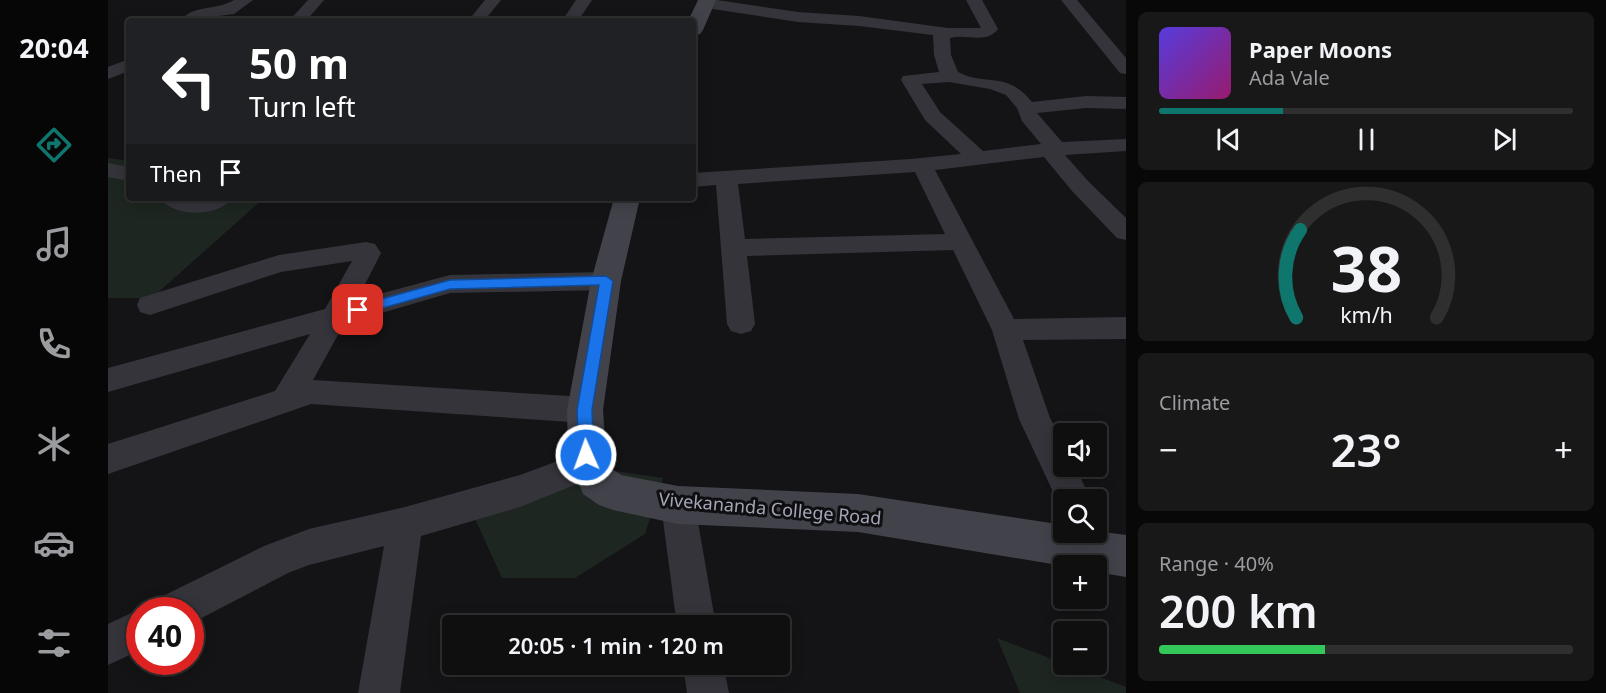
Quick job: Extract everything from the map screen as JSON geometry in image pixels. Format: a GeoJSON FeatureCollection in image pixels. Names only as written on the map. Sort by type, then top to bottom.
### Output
{"type":"FeatureCollection","features":[{"type":"Feature","properties":{"kind":"street"},"geometry":{"type":"LineString","coordinates":[[190,13],[228,11],[245,0]]}},
{"type":"Feature","properties":{"kind":"street"},"geometry":{"type":"LineString","coordinates":[[300,18],[316,0]]}},
{"type":"Feature","properties":{"kind":"street"},"geometry":{"type":"LineString","coordinates":[[478,18],[493,0]]}},
{"type":"Feature","properties":{"kind":"street"},"geometry":{"type":"LineString","coordinates":[[572,18],[584,0]]}},
{"type":"Feature","properties":{"kind":"street"},"geometry":{"type":"LineString","coordinates":[[696,24],[706,2],[798,17],[859,21],[945,32],[989,32],[990,29],[974,0]]}},
{"type":"Feature","properties":{"kind":"street"},"geometry":{"type":"LineString","coordinates":[[1070,0],[1126,69]]}},
{"type":"Feature","properties":{"kind":"street"},"geometry":{"type":"LineString","coordinates":[[945,32],[940,35],[941,54],[951,75],[959,80],[1006,88],[1027,108],[1029,117],[1080,186],[1126,232]]}},
{"type":"Feature","properties":{"kind":"street"},"geometry":{"type":"LineString","coordinates":[[108,74],[126,65]]}},
{"type":"Feature","properties":{"kind":"street"},"geometry":{"type":"LineString","coordinates":[[951,75],[910,80],[932,116],[979,159]]}},
{"type":"Feature","properties":{"kind":"street"},"geometry":{"type":"LineString","coordinates":[[1027,108],[1086,102],[1126,104]]}},
{"type":"Feature","properties":{"kind":"street"},"geometry":{"type":"LineString","coordinates":[[696,180],[922,165],[1054,150],[1126,145]]}},
{"type":"Feature","properties":{"kind":"street"},"geometry":{"type":"LineString","coordinates":[[922,165],[1006,330],[1035,419],[1069,489]]}},
{"type":"Feature","properties":{"kind":"street"},"geometry":{"type":"LineString","coordinates":[[108,170],[126,173]]}},
{"type":"Feature","properties":{"kind":"street"},"geometry":{"type":"LineString","coordinates":[[726,178],[741,324]]}},
{"type":"Feature","properties":{"kind":"street"},"geometry":{"type":"LineString","coordinates":[[176,201],[192,206],[214,201]]}},
{"type":"Feature","properties":{"kind":"street","name":"Vivekananda College Road"},"geometry":{"type":"LineString","coordinates":[[626,201],[606,281],[585,410],[586,455],[597,481],[613,492],[678,505],[858,513],[1105,546]]}},
{"type":"Feature","properties":{"kind":"street"},"geometry":{"type":"LineString","coordinates":[[734,248],[961,242]]}},
{"type":"Feature","properties":{"kind":"street"},"geometry":{"type":"LineString","coordinates":[[150,305],[279,264],[366,250],[369,253],[286,400]]}},
{"type":"Feature","properties":{"kind":"street"},"geometry":{"type":"LineString","coordinates":[[108,380],[450,284],[606,281]]}},
{"type":"Feature","properties":{"kind":"street"},"geometry":{"type":"LineString","coordinates":[[1006,330],[1126,328]]}},
{"type":"Feature","properties":{"kind":"street"},"geometry":{"type":"LineString","coordinates":[[108,459],[311,392],[585,410]]}},
{"type":"Feature","properties":{"kind":"street"},"geometry":{"type":"LineString","coordinates":[[202,597],[277,559],[309,547],[405,524],[520,491],[590,464]]}},
{"type":"Feature","properties":{"kind":"street"},"geometry":{"type":"LineString","coordinates":[[678,505],[695,615]]}},
{"type":"Feature","properties":{"kind":"street"},"geometry":{"type":"LineString","coordinates":[[379,693],[405,524]]}},
{"type":"Feature","properties":{"kind":"street"},"geometry":{"type":"LineString","coordinates":[[108,645],[126,636]]}},
{"type":"Feature","properties":{"kind":"street"},"geometry":{"type":"LineString","coordinates":[[705,675],[708,693]]}},
{"type":"Feature","properties":{"kind":"shaded area"},"geometry":{"type":"Polygon","coordinates":[[[108,158],[126,161],[126,201],[261,201],[152,298],[108,298],[108,158]]]}},
{"type":"Feature","properties":{"kind":"shaded area"},"geometry":{"type":"Polygon","coordinates":[[[594,468],[663,478],[645,534],[575,578],[502,578],[467,501],[594,468]]]}},
{"type":"Feature","properties":{"kind":"shaded area"},"geometry":{"type":"Polygon","coordinates":[[[997,638],[1053,659],[1053,675],[1094,675],[1126,687],[1126,693],[1020,693],[997,638]]]}},
{"type":"Feature","properties":{"kind":"route"},"geometry":{"type":"LineString","coordinates":[[358,310],[450,284],[606,281],[585,410],[586,455]]}}]}
